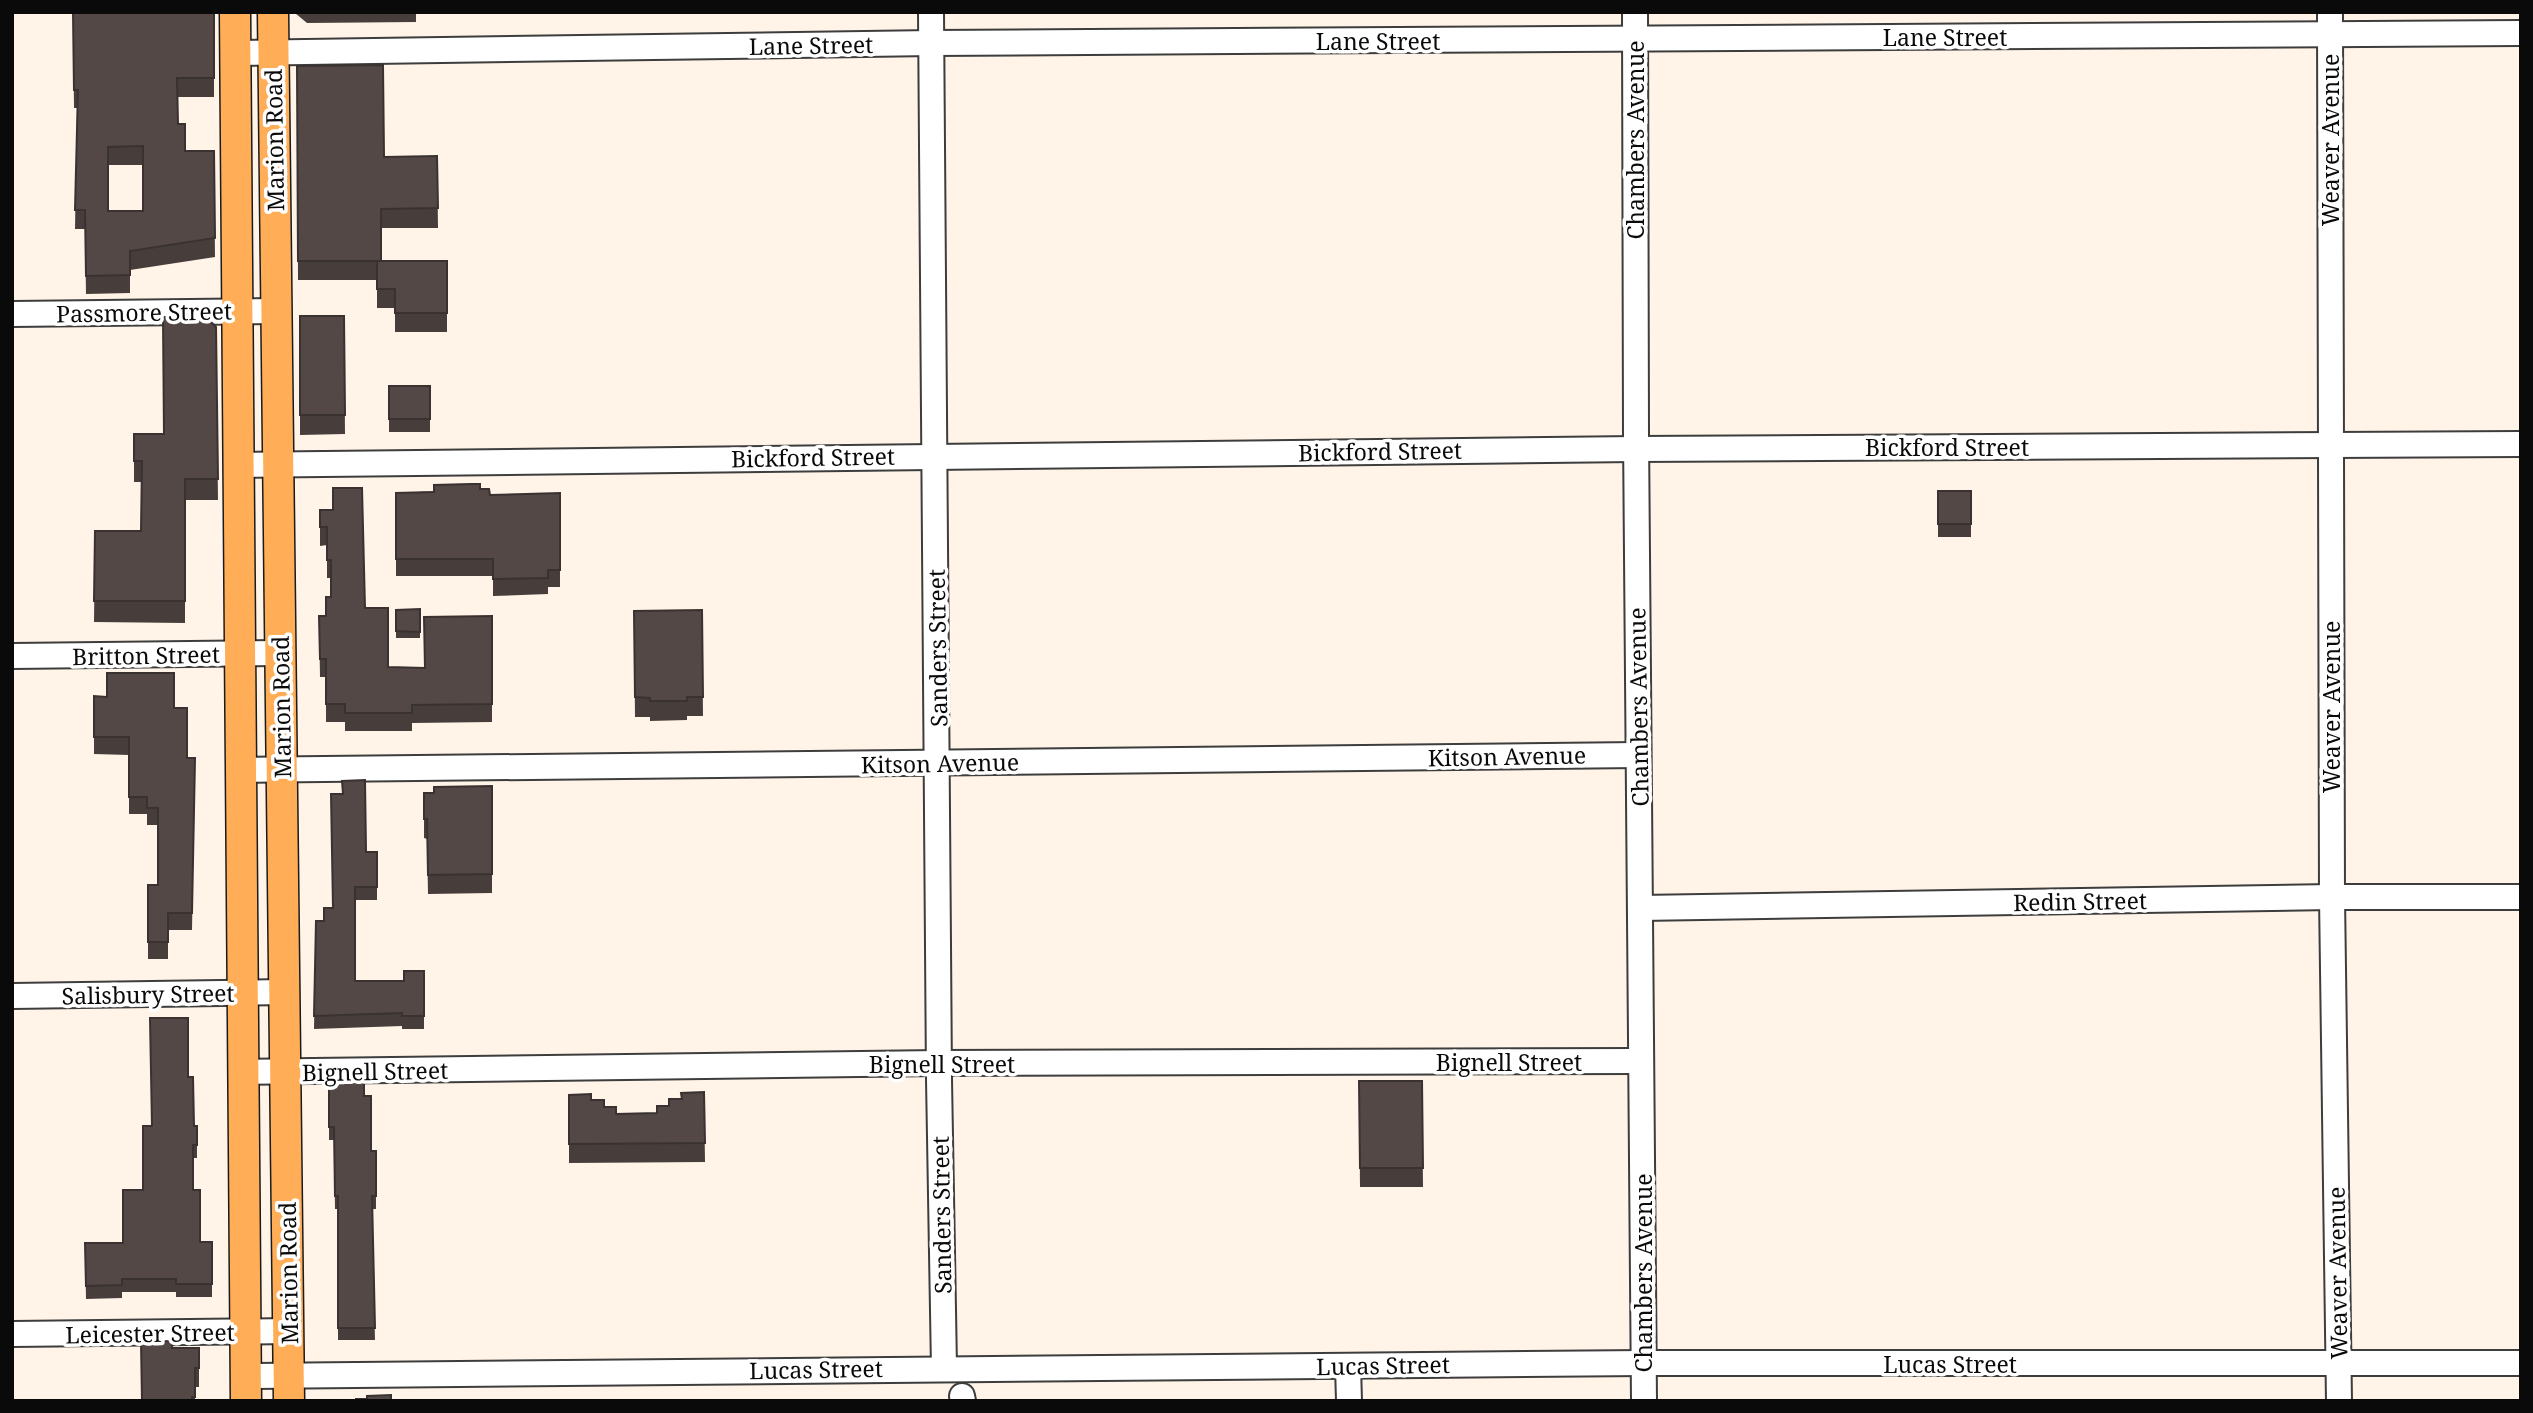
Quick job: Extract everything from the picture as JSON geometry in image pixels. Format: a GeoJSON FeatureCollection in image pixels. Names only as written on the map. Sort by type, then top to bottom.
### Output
{"type":"FeatureCollection","features":[{"type":"Feature","properties":{"kind":"main road","name":"Marion Road"},"geometry":{"type":"LineString","coordinates":[[235,12],[242,654],[245,1388]]}},
{"type":"Feature","properties":{"kind":"main road","name":"Marion Road"},"geometry":{"type":"LineString","coordinates":[[273,12],[289,1388]]}},
{"type":"Feature","properties":{"kind":"street","name":"Sanders Street"},"geometry":{"type":"LineString","coordinates":[[931,12],[944,1368]]}},
{"type":"Feature","properties":{"kind":"street","name":"Chambers Avenue"},"geometry":{"type":"LineString","coordinates":[[1635,12],[1644,1401]]}},
{"type":"Feature","properties":{"kind":"street","name":"Lane Street"},"geometry":{"type":"LineString","coordinates":[[235,52],[932,43],[1635,39],[2330,23],[2521,33]]}},
{"type":"Feature","properties":{"kind":"street","name":"Weaver Avenue"},"geometry":{"type":"LineString","coordinates":[[2330,23],[2332,897],[2339,1401]]}},
{"type":"Feature","properties":{"kind":"street","name":"Passmore Street"},"geometry":{"type":"LineString","coordinates":[[12,314],[276,311]]}},
{"type":"Feature","properties":{"kind":"street","name":"Bickford Street"},"geometry":{"type":"LineString","coordinates":[[239,465],[934,455],[2521,444]]}},
{"type":"Feature","properties":{"kind":"street","name":"Britton Street"},"geometry":{"type":"LineString","coordinates":[[12,656],[280,653]]}},
{"type":"Feature","properties":{"kind":"street","name":"Kitson Avenue"},"geometry":{"type":"LineString","coordinates":[[242,770],[1638,755]]}},
{"type":"Feature","properties":{"kind":"street","name":"Redin Street"},"geometry":{"type":"LineString","coordinates":[[1640,908],[2332,897],[2521,897]]}},
{"type":"Feature","properties":{"kind":"street","name":"Salisbury Street"},"geometry":{"type":"LineString","coordinates":[[12,996],[284,992]]}},
{"type":"Feature","properties":{"kind":"street","name":"Bignell Street"},"geometry":{"type":"LineString","coordinates":[[243,1072],[939,1063],[1641,1061]]}},
{"type":"Feature","properties":{"kind":"street","name":"Leicester Street"},"geometry":{"type":"LineString","coordinates":[[12,1334],[289,1331]]}},
{"type":"Feature","properties":{"kind":"street","name":"Lucas Street"},"geometry":{"type":"LineString","coordinates":[[245,1388],[944,1368],[1644,1363],[2521,1363]]}},
{"type":"Feature","properties":{"kind":"street"},"geometry":{"type":"LineString","coordinates":[[1348,1366],[1349,1401]]}},
{"type":"Feature","properties":{"kind":"building"},"geometry":{"type":"Polygon","coordinates":[[[73,12],[214,12],[214,78],[177,78],[178,124],[185,124],[185,151],[214,151],[215,238],[130,251],[130,275],[86,276],[85,210],[75,210],[78,90],[74,90],[73,12]],[[143,146],[108,147],[108,211],[143,211],[143,146]]]}},
{"type":"Feature","properties":{"kind":"building"},"geometry":{"type":"Polygon","coordinates":[[[383,65],[384,157],[437,156],[438,208],[381,209],[381,261],[298,261],[297,66],[383,65]]]}},
{"type":"Feature","properties":{"kind":"building"},"geometry":{"type":"Polygon","coordinates":[[[377,261],[447,261],[447,313],[395,313],[395,289],[377,289],[377,261]]]}},
{"type":"Feature","properties":{"kind":"building"},"geometry":{"type":"Polygon","coordinates":[[[300,316],[344,316],[345,415],[300,415],[300,316]]]}},
{"type":"Feature","properties":{"kind":"building"},"geometry":{"type":"Polygon","coordinates":[[[163,317],[206,317],[216,327],[218,479],[185,479],[185,601],[94,601],[95,531],[141,531],[142,461],[134,461],[134,434],[164,434],[163,317]]]}},
{"type":"Feature","properties":{"kind":"building"},"geometry":{"type":"Polygon","coordinates":[[[389,386],[430,386],[430,419],[389,419],[389,386]]]}},
{"type":"Feature","properties":{"kind":"building"},"geometry":{"type":"Polygon","coordinates":[[[480,484],[480,489],[489,489],[490,495],[560,493],[560,570],[548,570],[548,578],[493,579],[493,559],[396,559],[396,493],[434,492],[434,485],[480,484]]]}},
{"type":"Feature","properties":{"kind":"building"},"geometry":{"type":"Polygon","coordinates":[[[333,488],[362,488],[365,608],[388,608],[388,667],[425,668],[424,617],[492,616],[492,704],[412,705],[412,713],[345,713],[345,704],[326,704],[326,659],[320,659],[319,616],[326,616],[326,597],[331,597],[331,560],[327,560],[327,527],[320,527],[320,510],[333,510],[333,488]]]}},
{"type":"Feature","properties":{"kind":"building"},"geometry":{"type":"Polygon","coordinates":[[[1938,491],[1971,491],[1971,524],[1938,524],[1938,491]]]}},
{"type":"Feature","properties":{"kind":"building"},"geometry":{"type":"Polygon","coordinates":[[[420,609],[420,632],[396,631],[396,610],[420,609]]]}},
{"type":"Feature","properties":{"kind":"building"},"geometry":{"type":"Polygon","coordinates":[[[702,610],[703,697],[687,697],[687,701],[650,701],[650,698],[635,697],[634,611],[702,610]]]}},
{"type":"Feature","properties":{"kind":"building"},"geometry":{"type":"Polygon","coordinates":[[[107,673],[174,673],[174,708],[187,708],[187,758],[195,758],[192,913],[168,913],[168,942],[148,942],[148,885],[158,885],[158,808],[147,808],[147,797],[129,797],[129,737],[94,737],[94,696],[107,697],[107,673]]]}},
{"type":"Feature","properties":{"kind":"building"},"geometry":{"type":"Polygon","coordinates":[[[365,780],[366,852],[377,852],[377,887],[355,887],[355,981],[404,981],[404,971],[424,971],[424,1016],[402,1016],[402,1013],[314,1016],[316,921],[324,921],[324,908],[333,908],[331,794],[343,794],[342,781],[365,780]]]}},
{"type":"Feature","properties":{"kind":"building"},"geometry":{"type":"Polygon","coordinates":[[[492,786],[492,874],[428,875],[424,793],[434,793],[434,787],[492,786]]]}},
{"type":"Feature","properties":{"kind":"building"},"geometry":{"type":"Polygon","coordinates":[[[150,1018],[188,1018],[188,1077],[193,1077],[194,1126],[197,1126],[197,1145],[193,1145],[193,1190],[200,1190],[200,1242],[212,1242],[212,1284],[176,1284],[176,1279],[122,1279],[122,1285],[86,1286],[85,1243],[123,1243],[123,1190],[143,1190],[143,1126],[152,1126],[150,1018]]]}},
{"type":"Feature","properties":{"kind":"building"},"geometry":{"type":"Polygon","coordinates":[[[1359,1081],[1422,1081],[1423,1168],[1360,1168],[1359,1081]]]}},
{"type":"Feature","properties":{"kind":"building"},"geometry":{"type":"Polygon","coordinates":[[[329,1083],[364,1083],[364,1096],[371,1096],[371,1151],[376,1151],[376,1196],[372,1196],[375,1328],[338,1328],[338,1196],[335,1196],[334,1127],[329,1127],[329,1083]]]}},
{"type":"Feature","properties":{"kind":"building"},"geometry":{"type":"Polygon","coordinates":[[[704,1092],[705,1143],[569,1144],[569,1095],[591,1094],[591,1100],[604,1100],[604,1107],[616,1107],[616,1114],[657,1113],[657,1106],[669,1106],[669,1099],[682,1099],[681,1093],[704,1092]]]}},
{"type":"Feature","properties":{"kind":"building"},"geometry":{"type":"Polygon","coordinates":[[[172,1341],[172,1348],[199,1348],[199,1368],[195,1368],[195,1397],[192,1397],[192,1401],[142,1401],[141,1342],[172,1341]]]}},
{"type":"Feature","properties":{"kind":"building"},"geometry":{"type":"Polygon","coordinates":[[[391,1395],[391,1401],[356,1401],[367,1399],[367,1396],[391,1395]]]}}]}
